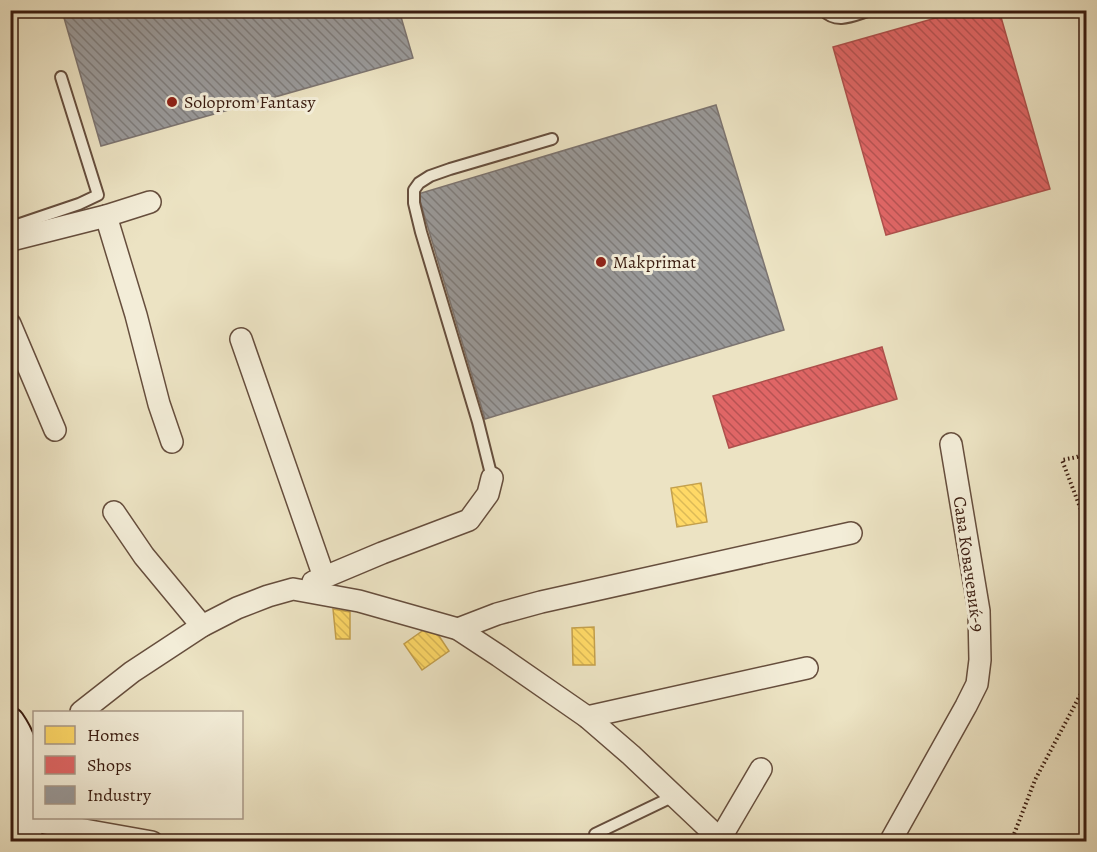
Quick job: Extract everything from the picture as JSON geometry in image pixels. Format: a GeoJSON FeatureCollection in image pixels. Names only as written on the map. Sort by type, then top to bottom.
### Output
{"type":"FeatureCollection","features":[{"type":"Feature","properties":{"kind":"main road"},"geometry":{"type":"LineString","coordinates":[[10,722],[19,735],[28,761],[19,794],[22,823]]}},
{"type":"Feature","properties":{"kind":"street"},"geometry":{"type":"LineString","coordinates":[[10,238],[15,239],[106,216],[150,202]]}},
{"type":"Feature","properties":{"kind":"street"},"geometry":{"type":"LineString","coordinates":[[106,216],[136,315],[159,404],[172,442]]}},
{"type":"Feature","properties":{"kind":"street"},"geometry":{"type":"LineString","coordinates":[[10,324],[55,430]]}},
{"type":"Feature","properties":{"kind":"street"},"geometry":{"type":"LineString","coordinates":[[241,339],[324,577]]}},
{"type":"Feature","properties":{"kind":"street","name":"Сава Ковачевиќ-9"},"geometry":{"type":"LineString","coordinates":[[890,842],[977,684],[980,660],[979,611],[951,444]]}},
{"type":"Feature","properties":{"kind":"street"},"geometry":{"type":"LineString","coordinates":[[82,711],[132,672],[202,626],[237,608],[324,577],[469,520],[488,494],[492,478]]}},
{"type":"Feature","properties":{"kind":"street"},"geometry":{"type":"LineString","coordinates":[[114,512],[144,556],[202,626]]}},
{"type":"Feature","properties":{"kind":"street"},"geometry":{"type":"LineString","coordinates":[[458,629],[497,614],[541,602],[850,533]]}},
{"type":"Feature","properties":{"kind":"street"},"geometry":{"type":"LineString","coordinates":[[292,589],[359,601],[458,629],[587,717],[721,840],[761,768]]}},
{"type":"Feature","properties":{"kind":"street"},"geometry":{"type":"LineString","coordinates":[[587,717],[807,668]]}},
{"type":"Feature","properties":{"kind":"street"},"geometry":{"type":"LineString","coordinates":[[22,823],[152,842]]}},
{"type":"Feature","properties":{"kind":"lane"},"geometry":{"type":"LineString","coordinates":[[823,10],[830,16],[840,19],[870,10]]}},
{"type":"Feature","properties":{"kind":"lane"},"geometry":{"type":"LineString","coordinates":[[10,230],[20,224],[79,204],[98,195],[62,77]]}},
{"type":"Feature","properties":{"kind":"lane"},"geometry":{"type":"LineString","coordinates":[[492,478],[478,422],[421,232],[414,203],[414,190],[419,183],[430,176],[552,140]]}},
{"type":"Feature","properties":{"kind":"lane"},"geometry":{"type":"LineString","coordinates":[[595,834],[674,796]]}},
{"type":"Feature","properties":{"kind":"path"},"geometry":{"type":"LineString","coordinates":[[1086,452],[1077,457],[1062,460],[1086,523]]}},
{"type":"Feature","properties":{"kind":"path"},"geometry":{"type":"LineString","coordinates":[[1011,842],[1035,780],[1086,684]]}},
{"type":"Feature","properties":{"kind":"building: Homes"},"geometry":{"type":"Polygon","coordinates":[[[701,483],[707,522],[677,527],[671,488],[701,483]]]}},
{"type":"Feature","properties":{"kind":"building: Homes"},"geometry":{"type":"Polygon","coordinates":[[[333,609],[350,612],[350,639],[336,639],[333,609]]]}},
{"type":"Feature","properties":{"kind":"building: Homes"},"geometry":{"type":"Polygon","coordinates":[[[594,627],[595,665],[573,665],[572,628],[594,627]]]}},
{"type":"Feature","properties":{"kind":"building: Homes"},"geometry":{"type":"Polygon","coordinates":[[[425,629],[437,633],[449,651],[422,670],[404,644],[425,629]]]}},
{"type":"Feature","properties":{"kind":"building: Shops"},"geometry":{"type":"Polygon","coordinates":[[[964,10],[999,10],[1050,189],[886,235],[833,47],[964,10]]]}},
{"type":"Feature","properties":{"kind":"building: Shops"},"geometry":{"type":"Polygon","coordinates":[[[882,347],[897,399],[729,448],[713,396],[882,347]]]}},
{"type":"Feature","properties":{"kind":"building: Industry","name":"Soloprom Fantasy"},"geometry":{"type":"Polygon","coordinates":[[[399,10],[413,58],[101,146],[62,11],[399,10]]]}},
{"type":"Feature","properties":{"kind":"building: Industry","name":"Makprimat"},"geometry":{"type":"Polygon","coordinates":[[[716,105],[784,330],[485,419],[418,194],[716,105]]]}},
{"type":"Feature","properties":{"kind":"place","name":"Soloprom Fantasy"},"geometry":{"type":"Point","coordinates":[172,102]}},
{"type":"Feature","properties":{"kind":"place","name":"Makprimat"},"geometry":{"type":"Point","coordinates":[601,262]}}]}
